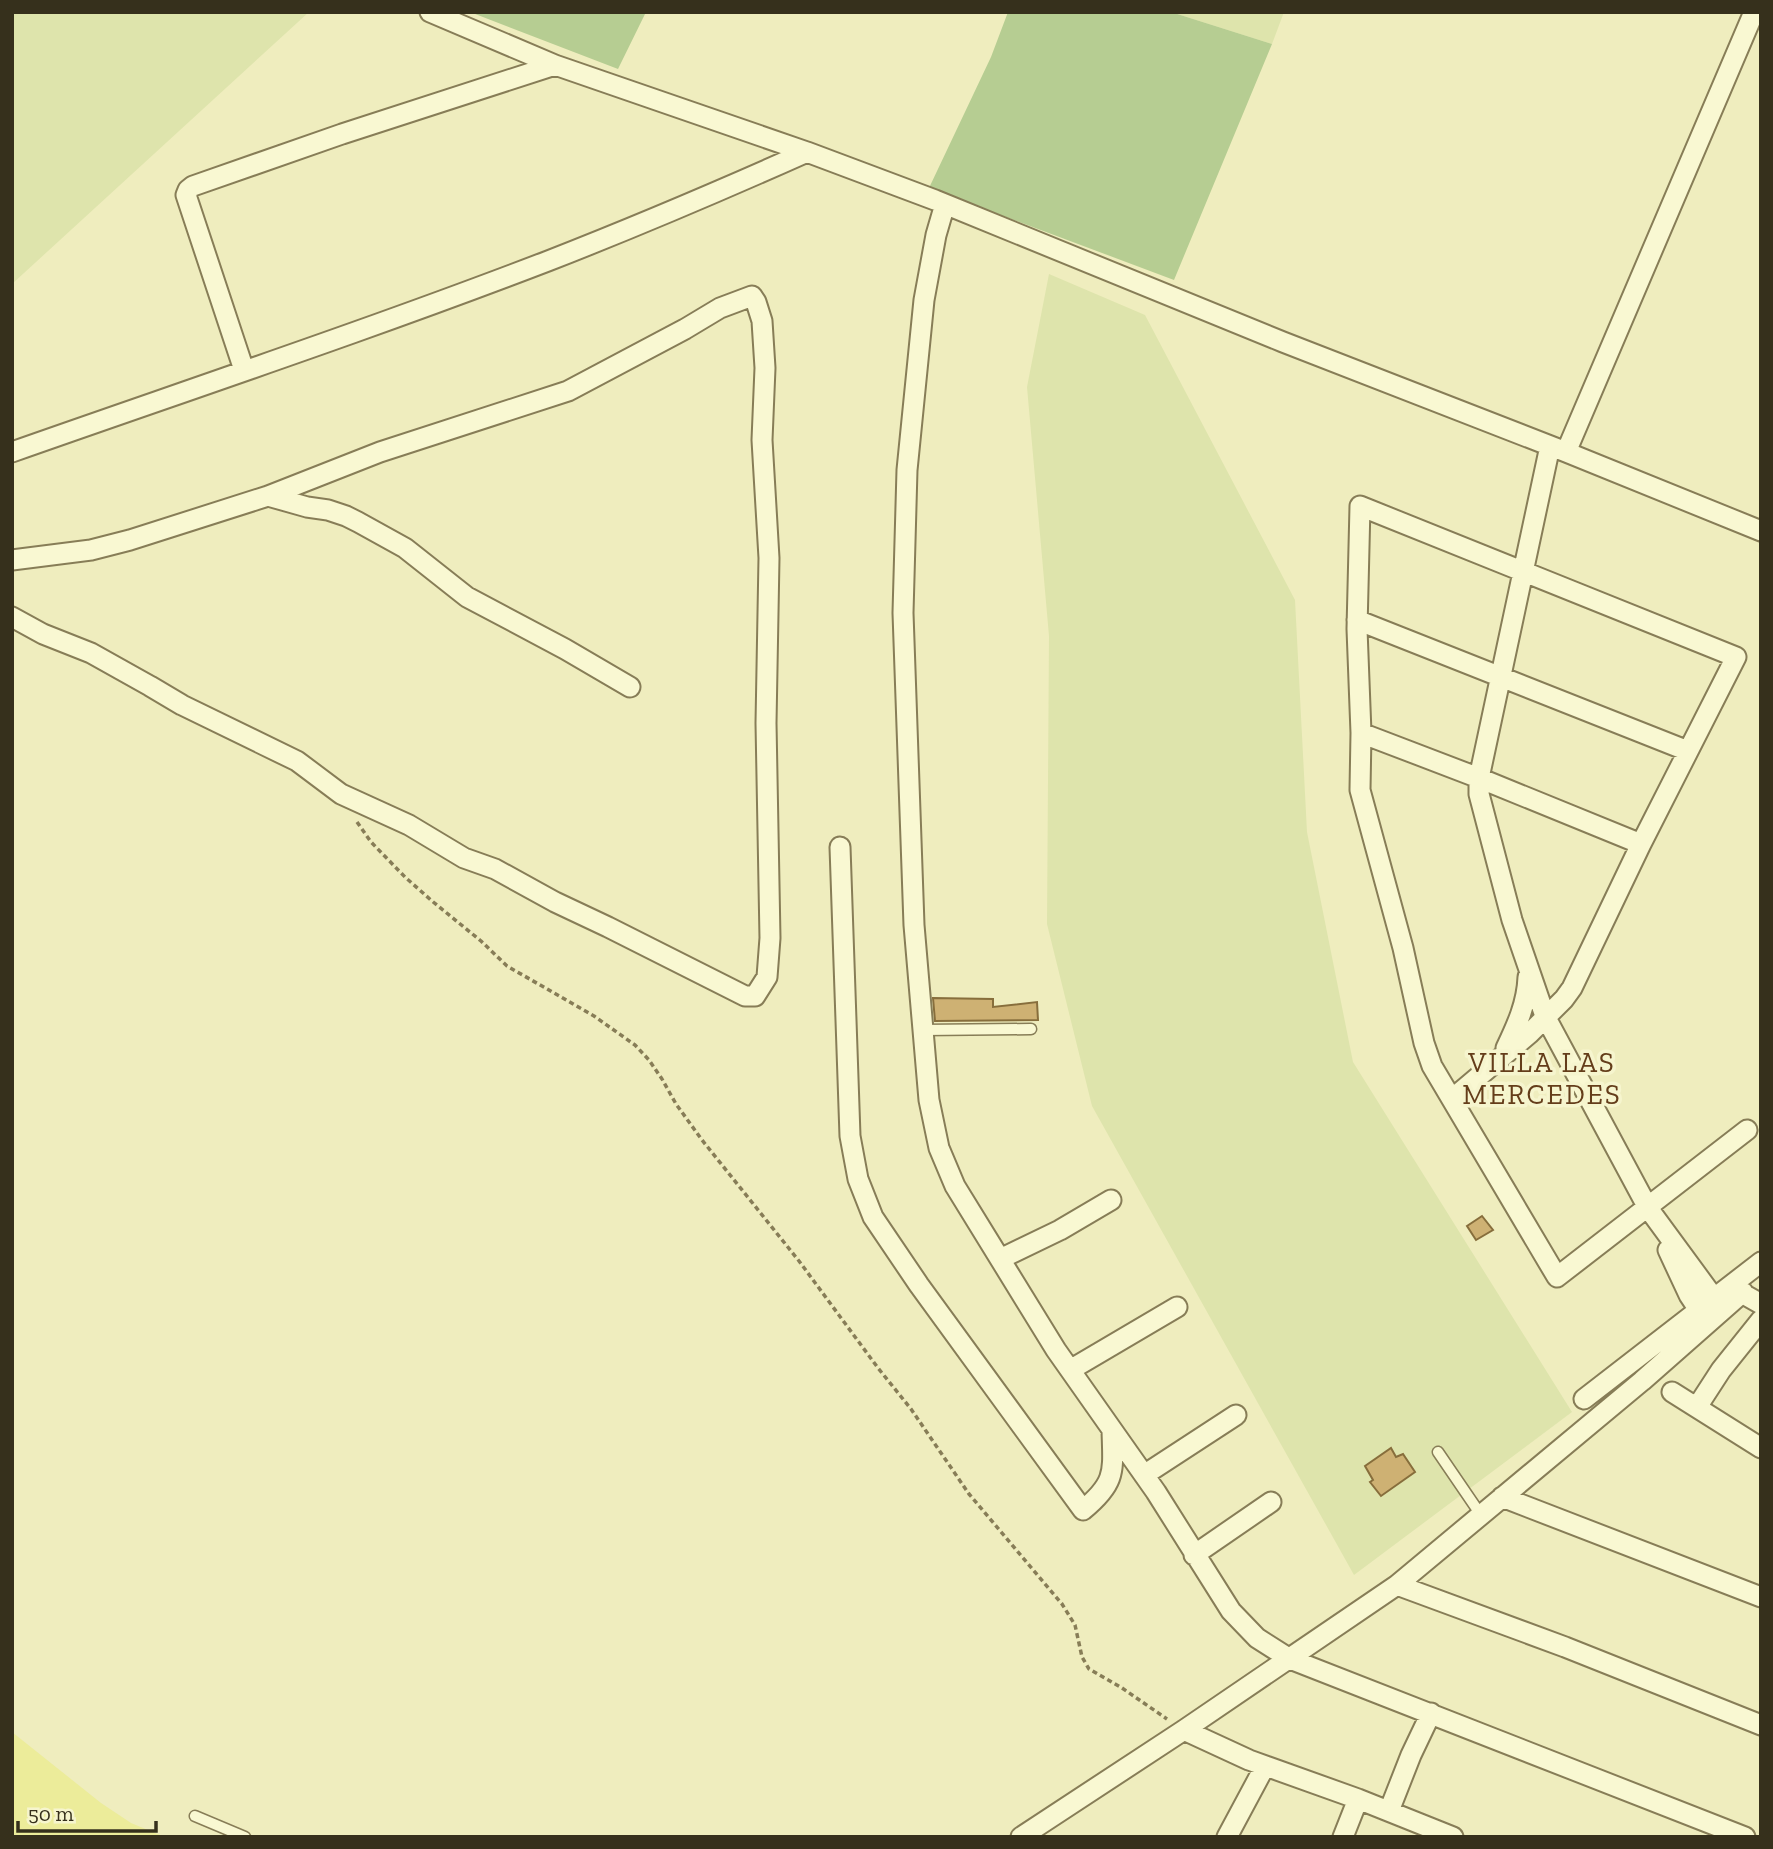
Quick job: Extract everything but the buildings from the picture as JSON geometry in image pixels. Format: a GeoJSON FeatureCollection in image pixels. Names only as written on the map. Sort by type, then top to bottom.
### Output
{"type":"FeatureCollection","features":[{"type":"Feature","properties":{"kind":"street"},"geometry":{"type":"LineString","coordinates":[[430,12],[555,65],[807,152],[945,204],[1283,342],[1761,531]]}},
{"type":"Feature","properties":{"kind":"street"},"geometry":{"type":"LineString","coordinates":[[1754,12],[1558,449],[1523,572],[1479,778],[1479,794],[1512,920],[1545,1017],[1648,1208],[1721,1296],[1761,1304]]}},
{"type":"Feature","properties":{"kind":"street"},"geometry":{"type":"LineString","coordinates":[[244,370],[186,195],[188,190],[342,134],[555,65]]}},
{"type":"Feature","properties":{"kind":"street"},"geometry":{"type":"LineString","coordinates":[[12,452],[548,261],[654,219],[807,152]]}},
{"type":"Feature","properties":{"kind":"street"},"geometry":{"type":"LineString","coordinates":[[945,204],[936,235],[922,313],[907,470],[903,612],[914,925],[929,1100],[939,1148],[955,1186],[1070,1370],[1144,1475],[1230,1611],[1257,1638],[1290,1658],[1745,1837]]}},
{"type":"Feature","properties":{"kind":"street"},"geometry":{"type":"LineString","coordinates":[[12,560],[106,547],[268,496],[380,452],[568,391],[720,308],[752,296],[762,321],[765,368],[762,440],[769,558],[766,723],[770,938],[767,977],[755,996],[745,996],[555,902],[495,869],[464,858],[409,825],[341,794],[296,761],[182,705],[91,653],[43,634],[12,617]]}},
{"type":"Feature","properties":{"kind":"street"},"geometry":{"type":"LineString","coordinates":[[268,496],[345,516],[367,527],[405,548],[467,597],[630,687]]}},
{"type":"Feature","properties":{"kind":"street"},"geometry":{"type":"LineString","coordinates":[[1452,1100],[1545,1017],[1572,988],[1641,844],[1736,657],[1360,506],[1357,620],[1360,790],[1403,948],[1424,1043],[1432,1066],[1452,1100],[1557,1277],[1748,1129]]}},
{"type":"Feature","properties":{"kind":"street"},"geometry":{"type":"LineString","coordinates":[[1357,620],[1688,751]]}},
{"type":"Feature","properties":{"kind":"street"},"geometry":{"type":"LineString","coordinates":[[1361,733],[1641,844]]}},
{"type":"Feature","properties":{"kind":"street"},"geometry":{"type":"LineString","coordinates":[[841,847],[850,1136],[858,1179],[873,1217],[919,1285],[1083,1510],[1098,1498],[1110,1480],[1112,1430]]}},
{"type":"Feature","properties":{"kind":"street"},"geometry":{"type":"LineString","coordinates":[[1501,1058],[1518,1023],[1527,994],[1528,970]]}},
{"type":"Feature","properties":{"kind":"street"},"geometry":{"type":"LineString","coordinates":[[1000,1259],[1060,1230],[1111,1200]]}},
{"type":"Feature","properties":{"kind":"street"},"geometry":{"type":"LineString","coordinates":[[1584,1399],[1721,1296],[1761,1262]]}},
{"type":"Feature","properties":{"kind":"street"},"geometry":{"type":"LineString","coordinates":[[1021,1837],[1184,1730],[1396,1585],[1642,1381],[1721,1296]]}},
{"type":"Feature","properties":{"kind":"street"},"geometry":{"type":"LineString","coordinates":[[1070,1370],[1177,1307]]}},
{"type":"Feature","properties":{"kind":"street"},"geometry":{"type":"LineString","coordinates":[[1697,1407],[1720,1370],[1761,1320]]}},
{"type":"Feature","properties":{"kind":"street"},"geometry":{"type":"LineString","coordinates":[[1672,1392],[1761,1448]]}},
{"type":"Feature","properties":{"kind":"street"},"geometry":{"type":"LineString","coordinates":[[1144,1475],[1236,1415]]}},
{"type":"Feature","properties":{"kind":"street"},"geometry":{"type":"LineString","coordinates":[[1502,1497],[1761,1597]]}},
{"type":"Feature","properties":{"kind":"street"},"geometry":{"type":"LineString","coordinates":[[1194,1555],[1271,1502]]}},
{"type":"Feature","properties":{"kind":"street"},"geometry":{"type":"LineString","coordinates":[[1396,1585],[1564,1647],[1761,1725]]}},
{"type":"Feature","properties":{"kind":"street"},"geometry":{"type":"LineString","coordinates":[[1389,1811],[1431,1713]]}},
{"type":"Feature","properties":{"kind":"street"},"geometry":{"type":"LineString","coordinates":[[1184,1730],[1265,1766],[1358,1799],[1452,1837]]}},
{"type":"Feature","properties":{"kind":"street"},"geometry":{"type":"LineString","coordinates":[[1227,1837],[1265,1766]]}},
{"type":"Feature","properties":{"kind":"street"},"geometry":{"type":"LineString","coordinates":[[1343,1837],[1358,1799]]}},
{"type":"Feature","properties":{"kind":"lane"},"geometry":{"type":"LineString","coordinates":[[923,1030],[1031,1029]]}},
{"type":"Feature","properties":{"kind":"lane"},"geometry":{"type":"LineString","coordinates":[[1438,1452],[1481,1515]]}},
{"type":"Feature","properties":{"kind":"lane"},"geometry":{"type":"LineString","coordinates":[[195,1816],[245,1837]]}},
{"type":"Feature","properties":{"kind":"path"},"geometry":{"type":"LineString","coordinates":[[356,820],[371,842],[405,877],[507,966],[594,1016],[635,1045],[649,1060],[702,1140],[799,1261],[911,1409],[969,1494],[1062,1604],[1075,1625],[1082,1657],[1089,1669],[1184,1730]]}},
{"type":"Feature","properties":{"kind":"green space"},"geometry":{"type":"Polygon","coordinates":[[[12,12],[309,12],[12,284],[12,12]]]}},
{"type":"Feature","properties":{"kind":"green space"},"geometry":{"type":"Polygon","coordinates":[[[470,12],[646,12],[618,69],[470,12]]]}},
{"type":"Feature","properties":{"kind":"green space"},"geometry":{"type":"Polygon","coordinates":[[[1008,12],[1171,12],[1272,44],[1174,280],[929,188],[991,57],[1008,12]]]}},
{"type":"Feature","properties":{"kind":"green space"},"geometry":{"type":"Polygon","coordinates":[[[1171,12],[1284,12],[1272,44],[1171,12]]]}},
{"type":"Feature","properties":{"kind":"green space"},"geometry":{"type":"Polygon","coordinates":[[[1049,274],[1145,315],[1295,600],[1307,832],[1353,1062],[1572,1412],[1354,1575],[1092,1106],[1047,924],[1049,636],[1027,387],[1049,274]]]}},
{"type":"Feature","properties":{"kind":"sand"},"geometry":{"type":"Polygon","coordinates":[[[12,1732],[101,1803],[131,1823],[165,1837],[12,1837],[12,1732]]]}},
{"type":"Feature","properties":{"kind":"district","name":"VILLA LAS MERCEDES"},"geometry":{"type":"Point","coordinates":[1542,1078]}}]}
